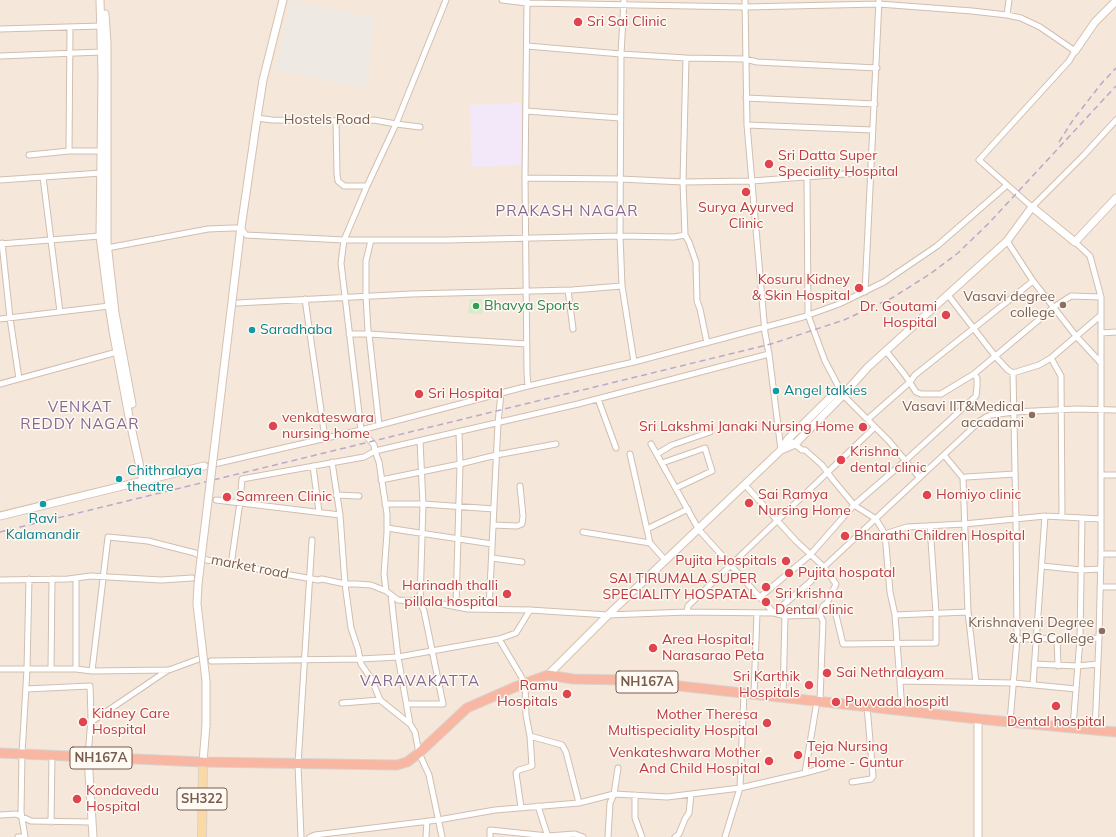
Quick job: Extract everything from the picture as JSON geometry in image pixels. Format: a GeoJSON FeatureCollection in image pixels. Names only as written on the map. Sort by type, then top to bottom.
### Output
{"type":"FeatureCollection","features":[{"type":"Feature","properties":{"kind":"highway","name":"NH167A"},"geometry":{"type":"LineString","coordinates":[[0,753],[203,762],[397,765],[407,762],[419,753],[467,708],[525,683],[548,675],[573,679],[625,680],[978,719],[1116,732]]}},
{"type":"Feature","properties":{"kind":"main road"},"geometry":{"type":"LineString","coordinates":[[100,0],[102,52],[100,236],[109,306],[130,422],[146,480]]}},
{"type":"Feature","properties":{"kind":"main road"},"geometry":{"type":"LineString","coordinates":[[105,0],[107,43],[107,248],[115,313],[146,480]]}},
{"type":"Feature","properties":{"kind":"main road"},"geometry":{"type":"LineString","coordinates":[[203,762],[206,725],[206,680],[198,604],[198,584],[241,232],[257,118],[263,80],[282,0]]}},
{"type":"Feature","properties":{"kind":"main road"},"geometry":{"type":"LineString","coordinates":[[1075,51],[1095,22],[1116,1]]}},
{"type":"Feature","properties":{"kind":"main road"},"geometry":{"type":"LineString","coordinates":[[548,675],[608,615],[781,450],[788,439],[842,392],[1007,241],[1032,207],[1074,242],[1116,198]]}},
{"type":"Feature","properties":{"kind":"main road"},"geometry":{"type":"LineString","coordinates":[[781,450],[795,444],[842,392]]}},
{"type":"Feature","properties":{"kind":"main road"},"geometry":{"type":"LineString","coordinates":[[0,516],[204,466]]}},
{"type":"Feature","properties":{"kind":"main road"},"geometry":{"type":"LineString","coordinates":[[978,719],[978,837]]}},
{"type":"Feature","properties":{"kind":"main road"},"geometry":{"type":"LineString","coordinates":[[88,757],[92,837]]}},
{"type":"Feature","properties":{"kind":"main road","name":"SH322"},"geometry":{"type":"LineString","coordinates":[[202,837],[203,762]]}},
{"type":"Feature","properties":{"kind":"street"},"geometry":{"type":"LineString","coordinates":[[386,591],[384,574],[387,528],[385,504],[379,462],[374,451],[374,445],[361,430],[345,298],[342,263],[344,240],[396,124],[446,0]]}},
{"type":"Feature","properties":{"kind":"street"},"geometry":{"type":"LineString","coordinates":[[502,0],[527,2],[624,2],[745,7],[879,2],[1007,15],[1021,18],[1040,27],[1075,51],[1069,61],[979,160],[1020,198],[1032,207],[1084,155],[1116,120]]}},
{"type":"Feature","properties":{"kind":"street"},"geometry":{"type":"LineString","coordinates":[[744,0],[747,125],[765,328],[781,450]]}},
{"type":"Feature","properties":{"kind":"street"},"geometry":{"type":"LineString","coordinates":[[1007,15],[1009,0]]}},
{"type":"Feature","properties":{"kind":"street"},"geometry":{"type":"LineString","coordinates":[[527,2],[525,178],[528,386]]}},
{"type":"Feature","properties":{"kind":"street"},"geometry":{"type":"LineString","coordinates":[[624,2],[621,54],[620,236],[622,286],[634,362]]}},
{"type":"Feature","properties":{"kind":"street"},"geometry":{"type":"LineString","coordinates":[[865,292],[879,2]]}},
{"type":"Feature","properties":{"kind":"street"},"geometry":{"type":"LineString","coordinates":[[0,29],[101,26]]}},
{"type":"Feature","properties":{"kind":"street"},"geometry":{"type":"LineString","coordinates":[[69,151],[70,27]]}},
{"type":"Feature","properties":{"kind":"street"},"geometry":{"type":"LineString","coordinates":[[527,46],[621,54],[686,58],[745,59],[757,62],[877,68]]}},
{"type":"Feature","properties":{"kind":"street"},"geometry":{"type":"LineString","coordinates":[[0,56],[102,52]]}},
{"type":"Feature","properties":{"kind":"street"},"geometry":{"type":"LineString","coordinates":[[686,58],[683,182],[685,235],[696,262],[697,301],[707,343]]}},
{"type":"Feature","properties":{"kind":"street"},"geometry":{"type":"LineString","coordinates":[[746,98],[875,104]]}},
{"type":"Feature","properties":{"kind":"street"},"geometry":{"type":"LineString","coordinates":[[526,111],[620,118]]}},
{"type":"Feature","properties":{"kind":"street","name":"Hostels Road"},"geometry":{"type":"LineString","coordinates":[[257,118],[272,120],[374,120],[420,127]]}},
{"type":"Feature","properties":{"kind":"street"},"geometry":{"type":"LineString","coordinates":[[336,121],[338,181],[344,186],[367,186]]}},
{"type":"Feature","properties":{"kind":"street"},"geometry":{"type":"LineString","coordinates":[[747,125],[873,130]]}},
{"type":"Feature","properties":{"kind":"street"},"geometry":{"type":"LineString","coordinates":[[29,155],[69,151],[101,151]]}},
{"type":"Feature","properties":{"kind":"street"},"geometry":{"type":"LineString","coordinates":[[525,178],[620,179],[683,182],[752,181],[871,172]]}},
{"type":"Feature","properties":{"kind":"street"},"geometry":{"type":"LineString","coordinates":[[0,180],[101,173]]}},
{"type":"Feature","properties":{"kind":"street"},"geometry":{"type":"LineString","coordinates":[[43,177],[60,312]]}},
{"type":"Feature","properties":{"kind":"street"},"geometry":{"type":"LineString","coordinates":[[807,177],[808,315],[825,361],[842,392],[920,477]]}},
{"type":"Feature","properties":{"kind":"street"},"geometry":{"type":"LineString","coordinates":[[204,466],[361,430],[528,386],[634,362],[765,328],[808,315],[865,292],[884,282],[937,246],[1007,185]]}},
{"type":"Feature","properties":{"kind":"street"},"geometry":{"type":"LineString","coordinates":[[107,248],[208,229],[241,232],[246,235],[344,240],[447,240],[620,236],[674,237],[685,235]]}},
{"type":"Feature","properties":{"kind":"street"},"geometry":{"type":"LineString","coordinates":[[19,379],[1,244],[100,236]]}},
{"type":"Feature","properties":{"kind":"street"},"geometry":{"type":"LineString","coordinates":[[371,240],[366,261],[366,296],[368,331],[379,425]]}},
{"type":"Feature","properties":{"kind":"street"},"geometry":{"type":"LineString","coordinates":[[1007,241],[1033,280],[1076,336],[1101,362]]}},
{"type":"Feature","properties":{"kind":"street"},"geometry":{"type":"LineString","coordinates":[[1074,242],[1090,256],[1101,297],[1101,554],[1098,664],[1094,730]]}},
{"type":"Feature","properties":{"kind":"street"},"geometry":{"type":"LineString","coordinates":[[868,419],[910,382],[915,375],[1033,280]]}},
{"type":"Feature","properties":{"kind":"street"},"geometry":{"type":"LineString","coordinates":[[238,304],[366,296],[527,292],[622,286]]}},
{"type":"Feature","properties":{"kind":"street"},"geometry":{"type":"LineString","coordinates":[[568,290],[573,329]]}},
{"type":"Feature","properties":{"kind":"street"},"geometry":{"type":"LineString","coordinates":[[948,295],[994,356],[1013,373],[1017,639],[1010,722]]}},
{"type":"Feature","properties":{"kind":"street"},"geometry":{"type":"LineString","coordinates":[[886,351],[916,392],[921,394],[941,394],[974,374],[1054,307],[1071,296],[1101,297]]}},
{"type":"Feature","properties":{"kind":"street"},"geometry":{"type":"LineString","coordinates":[[305,299],[326,438]]}},
{"type":"Feature","properties":{"kind":"street"},"geometry":{"type":"LineString","coordinates":[[0,319],[109,306]]}},
{"type":"Feature","properties":{"kind":"street"},"geometry":{"type":"LineString","coordinates":[[1013,373],[1039,365],[1052,358],[1101,315]]}},
{"type":"Feature","properties":{"kind":"street"},"geometry":{"type":"LineString","coordinates":[[1101,333],[1116,332]]}},
{"type":"Feature","properties":{"kind":"street"},"geometry":{"type":"LineString","coordinates":[[350,334],[527,344]]}},
{"type":"Feature","properties":{"kind":"street"},"geometry":{"type":"LineString","coordinates":[[0,384],[117,352]]}},
{"type":"Feature","properties":{"kind":"street"},"geometry":{"type":"LineString","coordinates":[[230,565],[240,502],[242,478],[364,457],[374,451],[598,399],[769,354]]}},
{"type":"Feature","properties":{"kind":"street"},"geometry":{"type":"LineString","coordinates":[[1052,358],[1061,376],[1062,517]]}},
{"type":"Feature","properties":{"kind":"street"},"geometry":{"type":"LineString","coordinates":[[760,597],[810,555],[854,504],[905,461],[976,396],[977,387],[974,374]]}},
{"type":"Feature","properties":{"kind":"street"},"geometry":{"type":"LineString","coordinates":[[489,609],[496,455],[501,393]]}},
{"type":"Feature","properties":{"kind":"street"},"geometry":{"type":"LineString","coordinates":[[598,399],[616,448]]}},
{"type":"Feature","properties":{"kind":"street"},"geometry":{"type":"LineString","coordinates":[[651,444],[688,509],[698,530],[774,613],[810,582],[824,567],[980,420],[991,415],[1014,412],[1116,410]]}},
{"type":"Feature","properties":{"kind":"street"},"geometry":{"type":"LineString","coordinates":[[687,612],[688,606],[875,427]]}},
{"type":"Feature","properties":{"kind":"street"},"geometry":{"type":"LineString","coordinates":[[456,607],[460,464],[459,432]]}},
{"type":"Feature","properties":{"kind":"street"},"geometry":{"type":"LineString","coordinates":[[657,454],[672,445],[710,432]]}},
{"type":"Feature","properties":{"kind":"street"},"geometry":{"type":"LineString","coordinates":[[788,439],[822,464],[854,504],[876,519],[885,534],[890,592],[895,615],[903,710]]}},
{"type":"Feature","properties":{"kind":"street"},"geometry":{"type":"LineString","coordinates":[[407,704],[443,704],[424,611],[420,602],[424,504],[420,441]]}},
{"type":"Feature","properties":{"kind":"street"},"geometry":{"type":"LineString","coordinates":[[382,480],[496,455],[556,444]]}},
{"type":"Feature","properties":{"kind":"street"},"geometry":{"type":"LineString","coordinates":[[662,463],[705,448],[712,471],[676,488]]}},
{"type":"Feature","properties":{"kind":"street"},"geometry":{"type":"LineString","coordinates":[[630,454],[650,543],[666,561]]}},
{"type":"Feature","properties":{"kind":"street"},"geometry":{"type":"LineString","coordinates":[[944,455],[963,478],[968,612],[976,682]]}},
{"type":"Feature","properties":{"kind":"street"},"geometry":{"type":"LineString","coordinates":[[332,462],[340,514],[344,584],[351,628],[360,659],[372,680],[380,700],[410,724],[415,732],[419,753],[429,775],[442,837]]}},
{"type":"Feature","properties":{"kind":"street"},"geometry":{"type":"LineString","coordinates":[[313,466],[319,512]]}},
{"type":"Feature","properties":{"kind":"street"},"geometry":{"type":"LineString","coordinates":[[963,478],[1015,474]]}},
{"type":"Feature","properties":{"kind":"street"},"geometry":{"type":"LineString","coordinates":[[1101,475],[1116,475]]}},
{"type":"Feature","properties":{"kind":"street"},"geometry":{"type":"LineString","coordinates":[[745,485],[810,555],[824,567],[836,584],[820,615],[823,621],[819,701],[805,773]]}},
{"type":"Feature","properties":{"kind":"street"},"geometry":{"type":"LineString","coordinates":[[493,525],[517,526],[522,524],[523,516],[520,486]]}},
{"type":"Feature","properties":{"kind":"street"},"geometry":{"type":"LineString","coordinates":[[336,495],[359,496]]}},
{"type":"Feature","properties":{"kind":"street"},"geometry":{"type":"LineString","coordinates":[[216,500],[340,514]]}},
{"type":"Feature","properties":{"kind":"street"},"geometry":{"type":"LineString","coordinates":[[385,504],[424,504],[494,509]]}},
{"type":"Feature","properties":{"kind":"street"},"geometry":{"type":"LineString","coordinates":[[647,529],[688,509]]}},
{"type":"Feature","properties":{"kind":"street"},"geometry":{"type":"LineString","coordinates":[[885,534],[907,527],[964,524],[1044,516],[1101,519]]}},
{"type":"Feature","properties":{"kind":"street"},"geometry":{"type":"LineString","coordinates":[[1033,685],[1035,639],[1042,566],[1044,516]]}},
{"type":"Feature","properties":{"kind":"street"},"geometry":{"type":"LineString","coordinates":[[1072,727],[1080,639],[1082,518]]}},
{"type":"Feature","properties":{"kind":"street"},"geometry":{"type":"LineString","coordinates":[[827,602],[835,611],[843,644],[936,642],[936,613],[930,526]]}},
{"type":"Feature","properties":{"kind":"street"},"geometry":{"type":"LineString","coordinates":[[387,528],[423,532],[492,544]]}},
{"type":"Feature","properties":{"kind":"street"},"geometry":{"type":"LineString","coordinates":[[583,532],[650,543]]}},
{"type":"Feature","properties":{"kind":"street","name":"market road"},"geometry":{"type":"LineString","coordinates":[[103,577],[108,537],[148,541],[195,553],[207,560],[230,565],[318,580],[322,579],[344,584],[371,585],[386,591],[398,600],[431,602],[468,609],[530,610],[608,615],[687,612],[757,612],[774,613],[785,616],[820,615]]}},
{"type":"Feature","properties":{"kind":"street"},"geometry":{"type":"LineString","coordinates":[[302,837],[298,764],[312,540]]}},
{"type":"Feature","properties":{"kind":"street"},"geometry":{"type":"LineString","coordinates":[[1101,554],[1116,554]]}},
{"type":"Feature","properties":{"kind":"street"},"geometry":{"type":"LineString","coordinates":[[492,558],[522,562]]}},
{"type":"Feature","properties":{"kind":"street"},"geometry":{"type":"LineString","coordinates":[[1042,566],[1081,570],[1100,569]]}},
{"type":"Feature","properties":{"kind":"street"},"geometry":{"type":"LineString","coordinates":[[0,580],[76,578],[91,576],[161,580],[192,578]]}},
{"type":"Feature","properties":{"kind":"street"},"geometry":{"type":"LineString","coordinates":[[92,671],[103,577]]}},
{"type":"Feature","properties":{"kind":"street"},"geometry":{"type":"LineString","coordinates":[[76,578],[76,669]]}},
{"type":"Feature","properties":{"kind":"street"},"geometry":{"type":"LineString","coordinates":[[18,837],[25,837],[21,812],[29,579]]}},
{"type":"Feature","properties":{"kind":"street"},"geometry":{"type":"LineString","coordinates":[[51,669],[52,579]]}},
{"type":"Feature","properties":{"kind":"street"},"geometry":{"type":"LineString","coordinates":[[1100,587],[1116,587]]}},
{"type":"Feature","properties":{"kind":"street"},"geometry":{"type":"LineString","coordinates":[[391,594],[398,657],[410,724]]}},
{"type":"Feature","properties":{"kind":"street"},"geometry":{"type":"LineString","coordinates":[[211,661],[398,657],[499,639],[516,633],[530,610]]}},
{"type":"Feature","properties":{"kind":"street"},"geometry":{"type":"LineString","coordinates":[[754,694],[757,612]]}},
{"type":"Feature","properties":{"kind":"street"},"geometry":{"type":"LineString","coordinates":[[895,615],[968,612]]}},
{"type":"Feature","properties":{"kind":"street"},"geometry":{"type":"LineString","coordinates":[[784,697],[785,616]]}},
{"type":"Feature","properties":{"kind":"street"},"geometry":{"type":"LineString","coordinates":[[1017,639],[1099,638]]}},
{"type":"Feature","properties":{"kind":"street"},"geometry":{"type":"LineString","coordinates":[[499,639],[525,683],[526,714],[530,736],[532,766],[519,770],[516,773],[521,807]]}},
{"type":"Feature","properties":{"kind":"street"},"geometry":{"type":"LineString","coordinates":[[1057,639],[1058,666]]}},
{"type":"Feature","properties":{"kind":"street"},"geometry":{"type":"LineString","coordinates":[[91,722],[169,670],[198,659]]}},
{"type":"Feature","properties":{"kind":"street"},"geometry":{"type":"LineString","coordinates":[[1034,664],[1058,666],[1098,664]]}},
{"type":"Feature","properties":{"kind":"street"},"geometry":{"type":"LineString","coordinates":[[0,669],[76,669],[92,671],[169,670]]}},
{"type":"Feature","properties":{"kind":"street"},"geometry":{"type":"LineString","coordinates":[[900,681],[1014,683],[1076,689]]}},
{"type":"Feature","properties":{"kind":"street"},"geometry":{"type":"LineString","coordinates":[[26,689],[90,686],[91,722],[88,757]]}},
{"type":"Feature","properties":{"kind":"street"},"geometry":{"type":"LineString","coordinates":[[725,837],[740,788],[744,693]]}},
{"type":"Feature","properties":{"kind":"street"},"geometry":{"type":"LineString","coordinates":[[342,703],[380,700]]}},
{"type":"Feature","properties":{"kind":"street"},"geometry":{"type":"LineString","coordinates":[[852,782],[871,779],[873,776],[868,706]]}},
{"type":"Feature","properties":{"kind":"street"},"geometry":{"type":"LineString","coordinates":[[530,736],[562,745],[566,752],[579,803]]}},
{"type":"Feature","properties":{"kind":"street"},"geometry":{"type":"LineString","coordinates":[[51,822],[52,756]]}},
{"type":"Feature","properties":{"kind":"street"},"geometry":{"type":"LineString","coordinates":[[310,837],[315,835],[438,820],[495,810],[579,803],[614,794],[668,797],[740,788],[827,767]]}},
{"type":"Feature","properties":{"kind":"street"},"geometry":{"type":"LineString","coordinates":[[608,837],[610,803],[614,794],[618,768]]}},
{"type":"Feature","properties":{"kind":"street"},"geometry":{"type":"LineString","coordinates":[[675,837],[679,834],[689,813],[691,794]]}},
{"type":"Feature","properties":{"kind":"street"},"geometry":{"type":"LineString","coordinates":[[635,795],[635,818],[642,837]]}},
{"type":"Feature","properties":{"kind":"street"},"geometry":{"type":"LineString","coordinates":[[538,806],[548,837]]}},
{"type":"Feature","properties":{"kind":"street"},"geometry":{"type":"LineString","coordinates":[[0,815],[16,814],[31,821],[92,822]]}},
{"type":"Feature","properties":{"kind":"street"},"geometry":{"type":"LineString","coordinates":[[426,837],[427,821]]}},
{"type":"Feature","properties":{"kind":"street"},"geometry":{"type":"LineString","coordinates":[[490,837],[490,830],[548,837],[574,834],[583,837]]}},
{"type":"Feature","properties":{"kind":"shaded area"},"geometry":{"type":"Polygon","coordinates":[[[0,0],[1116,0],[1116,837],[0,837],[0,0]]]}},
{"type":"Feature","properties":{"kind":"shaded area"},"geometry":{"type":"Polygon","coordinates":[[[291,0],[374,18],[367,89],[275,70],[291,0]]]}},
{"type":"Feature","properties":{"kind":"shaded area"},"geometry":{"type":"Polygon","coordinates":[[[521,103],[523,165],[472,167],[470,105],[521,103]]]}},
{"type":"Feature","properties":{"kind":"green space","name":"Bhavya Sports"},"geometry":{"type":"Polygon","coordinates":[[[470,299],[482,299],[483,314],[468,313],[470,299]]]}},
{"type":"Feature","properties":{"kind":"railway"},"geometry":{"type":"LineString","coordinates":[[1059,142],[1073,120],[1101,84],[1116,68]]}},
{"type":"Feature","properties":{"kind":"railway"},"geometry":{"type":"LineString","coordinates":[[0,532],[771,344],[844,320],[892,298],[930,274],[958,253],[989,223],[1116,86]]}},
{"type":"Feature","properties":{"kind":"place","name":"Sri Sai Clinic"},"geometry":{"type":"Point","coordinates":[578,22]}},
{"type":"Feature","properties":{"kind":"place","name":"Sri Datta Super Speciality Hospital"},"geometry":{"type":"Point","coordinates":[769,164]}},
{"type":"Feature","properties":{"kind":"place","name":"Surya Ayurved Clinic"},"geometry":{"type":"Point","coordinates":[746,192]}},
{"type":"Feature","properties":{"kind":"place","name":"Kosuru Kidney & Skin Hospital"},"geometry":{"type":"Point","coordinates":[859,288]}},
{"type":"Feature","properties":{"kind":"place","name":"Vasavi degree college"},"geometry":{"type":"Point","coordinates":[1063,305]}},
{"type":"Feature","properties":{"kind":"place","name":"Bhavya Sports"},"geometry":{"type":"Point","coordinates":[476,306]}},
{"type":"Feature","properties":{"kind":"place","name":"Dr. Goutami Hospital"},"geometry":{"type":"Point","coordinates":[946,315]}},
{"type":"Feature","properties":{"kind":"place","name":"Saradhaba"},"geometry":{"type":"Point","coordinates":[252,330]}},
{"type":"Feature","properties":{"kind":"place","name":"Angel talkies"},"geometry":{"type":"Point","coordinates":[776,391]}},
{"type":"Feature","properties":{"kind":"place","name":"Sri Hospital"},"geometry":{"type":"Point","coordinates":[419,394]}},
{"type":"Feature","properties":{"kind":"place","name":"Vasavi IIT&Medical accadami"},"geometry":{"type":"Point","coordinates":[1032,415]}},
{"type":"Feature","properties":{"kind":"place","name":"venkateswara nursing home"},"geometry":{"type":"Point","coordinates":[273,426]}},
{"type":"Feature","properties":{"kind":"place","name":"Sri Lakshmi Janaki Nursing Home"},"geometry":{"type":"Point","coordinates":[863,427]}},
{"type":"Feature","properties":{"kind":"place","name":"Krishna dental clinic"},"geometry":{"type":"Point","coordinates":[841,460]}},
{"type":"Feature","properties":{"kind":"place","name":"Chithralaya theatre"},"geometry":{"type":"Point","coordinates":[119,479]}},
{"type":"Feature","properties":{"kind":"place","name":"Homiyo clinic"},"geometry":{"type":"Point","coordinates":[927,495]}},
{"type":"Feature","properties":{"kind":"place","name":"Samreen Clinic"},"geometry":{"type":"Point","coordinates":[227,497]}},
{"type":"Feature","properties":{"kind":"place","name":"Sai Ramya Nursing Home"},"geometry":{"type":"Point","coordinates":[749,503]}},
{"type":"Feature","properties":{"kind":"place","name":"Ravi Kalamandir"},"geometry":{"type":"Point","coordinates":[43,504]}},
{"type":"Feature","properties":{"kind":"place","name":"Bharathi Children Hospital"},"geometry":{"type":"Point","coordinates":[845,536]}},
{"type":"Feature","properties":{"kind":"place","name":"Pujita Hospitals"},"geometry":{"type":"Point","coordinates":[786,561]}},
{"type":"Feature","properties":{"kind":"place","name":"Pujita hospatal"},"geometry":{"type":"Point","coordinates":[789,573]}},
{"type":"Feature","properties":{"kind":"place","name":"SAI TIRUMALA SUPER SPECIALITY HOSPATAL"},"geometry":{"type":"Point","coordinates":[766,587]}},
{"type":"Feature","properties":{"kind":"place","name":"Harinadh thalli pillala hospital"},"geometry":{"type":"Point","coordinates":[507,594]}},
{"type":"Feature","properties":{"kind":"place","name":"Sri krishna Dental clinic"},"geometry":{"type":"Point","coordinates":[766,602]}},
{"type":"Feature","properties":{"kind":"place","name":"Krishnaveni Degree & P.G College"},"geometry":{"type":"Point","coordinates":[1102,631]}},
{"type":"Feature","properties":{"kind":"place","name":"Area Hospital, Narasarao Peta"},"geometry":{"type":"Point","coordinates":[653,648]}},
{"type":"Feature","properties":{"kind":"place","name":"Sai Nethralayam"},"geometry":{"type":"Point","coordinates":[827,673]}},
{"type":"Feature","properties":{"kind":"place","name":"Sri Karthik Hospitals"},"geometry":{"type":"Point","coordinates":[809,685]}},
{"type":"Feature","properties":{"kind":"place","name":"Ramu Hospitals"},"geometry":{"type":"Point","coordinates":[567,694]}},
{"type":"Feature","properties":{"kind":"place","name":"Puvvada hospitl"},"geometry":{"type":"Point","coordinates":[836,702]}},
{"type":"Feature","properties":{"kind":"place","name":"Dental hospital"},"geometry":{"type":"Point","coordinates":[1056,706]}},
{"type":"Feature","properties":{"kind":"place","name":"Kidney Care Hospital"},"geometry":{"type":"Point","coordinates":[83,722]}},
{"type":"Feature","properties":{"kind":"place","name":"Mother Theresa Multispeciality Hospital"},"geometry":{"type":"Point","coordinates":[767,723]}},
{"type":"Feature","properties":{"kind":"place","name":"Teja Nursing Home - Guntur"},"geometry":{"type":"Point","coordinates":[798,755]}},
{"type":"Feature","properties":{"kind":"place","name":"Venkateshwara Mother And Child Hospital"},"geometry":{"type":"Point","coordinates":[769,761]}},
{"type":"Feature","properties":{"kind":"place","name":"Kondavedu Hospital"},"geometry":{"type":"Point","coordinates":[77,799]}},
{"type":"Feature","properties":{"kind":"district","name":"PRAKASH NAGAR"},"geometry":{"type":"Point","coordinates":[567,211]}},
{"type":"Feature","properties":{"kind":"district","name":"VENKAT REDDY NAGAR"},"geometry":{"type":"Point","coordinates":[80,416]}},
{"type":"Feature","properties":{"kind":"district","name":"VARAVAKATTA"},"geometry":{"type":"Point","coordinates":[420,681]}}]}
